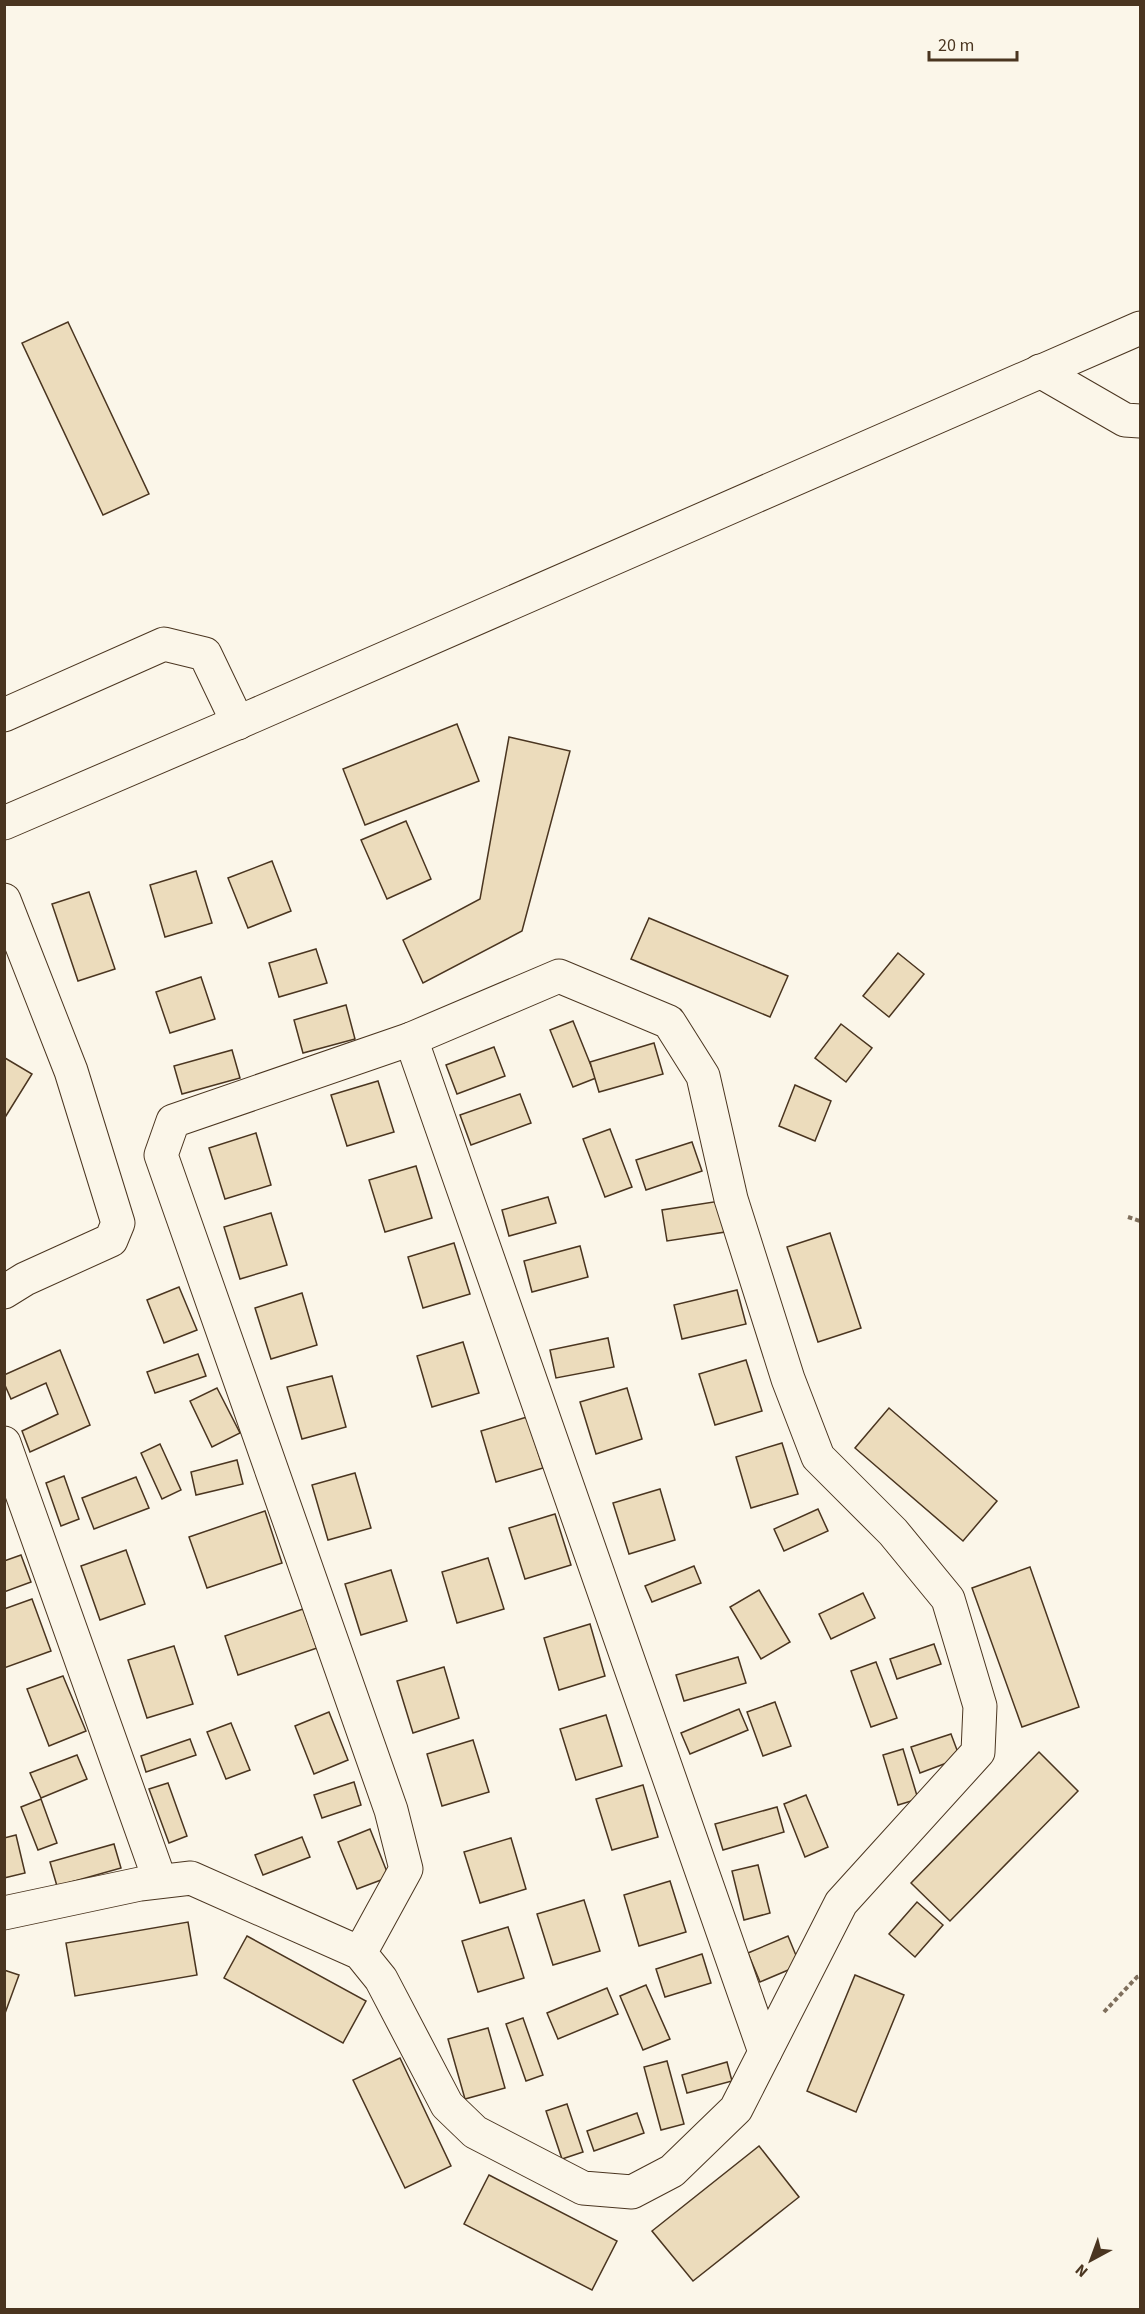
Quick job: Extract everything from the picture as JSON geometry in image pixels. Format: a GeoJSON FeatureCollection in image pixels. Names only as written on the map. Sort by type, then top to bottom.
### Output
{"type":"FeatureCollection","features":[{"type":"Feature","properties":{"kind":"street"},"geometry":{"type":"LineString","coordinates":[[4,822],[238,723],[1140,327]]}},
{"type":"Feature","properties":{"kind":"street"},"geometry":{"type":"LineString","coordinates":[[1040,371],[1125,420],[1140,421]]}},
{"type":"Feature","properties":{"kind":"street"},"geometry":{"type":"LineString","coordinates":[[4,715],[164,644],[205,654],[238,723]]}},
{"type":"Feature","properties":{"kind":"street"},"geometry":{"type":"LineString","coordinates":[[4,900],[71,1071],[118,1223],[111,1240],[26,1279],[4,1292]]}},
{"type":"Feature","properties":{"kind":"street"},"geometry":{"type":"LineString","coordinates":[[4,1912],[160,1881],[191,1878],[360,1953],[381,1979],[447,2105],[475,2132],[582,2188],[632,2192],[672,2171],[736,2109],[841,1903],[978,1752],[980,1706],[948,1599],[893,1532],[818,1457],[788,1379],[731,1199],[703,1076],[669,1022],[559,976],[411,1040],[173,1121],[161,1155],[391,1810],[406,1869],[360,1953]]}},
{"type":"Feature","properties":{"kind":"street"},"geometry":{"type":"LineString","coordinates":[[411,1040],[765,2052]]}},
{"type":"Feature","properties":{"kind":"street"},"geometry":{"type":"LineString","coordinates":[[4,1443],[160,1881]]}},
{"type":"Feature","properties":{"kind":"path"},"geometry":{"type":"LineString","coordinates":[[1128,1217],[1140,1221]]}},
{"type":"Feature","properties":{"kind":"path"},"geometry":{"type":"LineString","coordinates":[[1104,2012],[1140,1976]]}},
{"type":"Feature","properties":{"kind":"building"},"geometry":{"type":"Polygon","coordinates":[[[68,322],[149,494],[103,515],[22,343],[68,322]]]}},
{"type":"Feature","properties":{"kind":"building"},"geometry":{"type":"Polygon","coordinates":[[[457,724],[479,781],[365,825],[343,769],[457,724]]]}},
{"type":"Feature","properties":{"kind":"building"},"geometry":{"type":"Polygon","coordinates":[[[509,737],[570,751],[522,931],[423,983],[403,940],[480,899],[509,737]]]}},
{"type":"Feature","properties":{"kind":"building"},"geometry":{"type":"Polygon","coordinates":[[[406,821],[431,879],[387,899],[361,840],[406,821]]]}},
{"type":"Feature","properties":{"kind":"building"},"geometry":{"type":"Polygon","coordinates":[[[272,861],[291,911],[248,928],[228,878],[272,861]]]}},
{"type":"Feature","properties":{"kind":"building"},"geometry":{"type":"Polygon","coordinates":[[[196,871],[212,923],[165,937],[150,885],[196,871]]]}},
{"type":"Feature","properties":{"kind":"building"},"geometry":{"type":"Polygon","coordinates":[[[89,892],[115,969],[78,981],[52,904],[89,892]]]}},
{"type":"Feature","properties":{"kind":"building"},"geometry":{"type":"Polygon","coordinates":[[[649,918],[788,976],[770,1017],[631,959],[649,918]]]}},
{"type":"Feature","properties":{"kind":"building"},"geometry":{"type":"Polygon","coordinates":[[[316,949],[327,983],[279,997],[269,963],[316,949]]]}},
{"type":"Feature","properties":{"kind":"building"},"geometry":{"type":"Polygon","coordinates":[[[898,953],[924,974],[889,1017],[863,996],[898,953]]]}},
{"type":"Feature","properties":{"kind":"building"},"geometry":{"type":"Polygon","coordinates":[[[201,977],[215,1019],[170,1033],[156,992],[201,977]]]}},
{"type":"Feature","properties":{"kind":"building"},"geometry":{"type":"Polygon","coordinates":[[[346,1005],[355,1039],[303,1053],[294,1020],[346,1005]]]}},
{"type":"Feature","properties":{"kind":"building"},"geometry":{"type":"Polygon","coordinates":[[[573,1021],[596,1078],[573,1087],[550,1030],[573,1021]]]}},
{"type":"Feature","properties":{"kind":"building"},"geometry":{"type":"Polygon","coordinates":[[[841,1024],[872,1048],[846,1082],[815,1058],[841,1024]]]}},
{"type":"Feature","properties":{"kind":"building"},"geometry":{"type":"Polygon","coordinates":[[[654,1043],[663,1074],[599,1092],[590,1062],[654,1043]]]}},
{"type":"Feature","properties":{"kind":"building"},"geometry":{"type":"Polygon","coordinates":[[[494,1047],[505,1076],[457,1094],[446,1065],[494,1047]]]}},
{"type":"Feature","properties":{"kind":"building"},"geometry":{"type":"Polygon","coordinates":[[[232,1050],[240,1078],[182,1094],[174,1066],[232,1050]]]}},
{"type":"Feature","properties":{"kind":"building"},"geometry":{"type":"Polygon","coordinates":[[[5,1058],[32,1074],[4,1119],[4,1060],[5,1058]]]}},
{"type":"Feature","properties":{"kind":"building"},"geometry":{"type":"Polygon","coordinates":[[[378,1081],[394,1132],[347,1146],[331,1095],[378,1081]]]}},
{"type":"Feature","properties":{"kind":"building"},"geometry":{"type":"Polygon","coordinates":[[[795,1085],[831,1101],[815,1141],[779,1126],[795,1085]]]}},
{"type":"Feature","properties":{"kind":"building"},"geometry":{"type":"Polygon","coordinates":[[[520,1094],[531,1123],[471,1145],[460,1115],[520,1094]]]}},
{"type":"Feature","properties":{"kind":"building"},"geometry":{"type":"Polygon","coordinates":[[[610,1129],[632,1187],[605,1197],[583,1139],[610,1129]]]}},
{"type":"Feature","properties":{"kind":"building"},"geometry":{"type":"Polygon","coordinates":[[[256,1133],[271,1185],[225,1199],[209,1148],[256,1133]]]}},
{"type":"Feature","properties":{"kind":"building"},"geometry":{"type":"Polygon","coordinates":[[[692,1142],[702,1171],[646,1190],[636,1160],[692,1142]]]}},
{"type":"Feature","properties":{"kind":"building"},"geometry":{"type":"Polygon","coordinates":[[[416,1166],[432,1218],[385,1232],[369,1180],[416,1166]]]}},
{"type":"Feature","properties":{"kind":"building"},"geometry":{"type":"Polygon","coordinates":[[[548,1197],[556,1223],[509,1236],[502,1210],[548,1197]]]}},
{"type":"Feature","properties":{"kind":"building"},"geometry":{"type":"Polygon","coordinates":[[[720,1201],[725,1232],[667,1241],[662,1210],[720,1201]]]}},
{"type":"Feature","properties":{"kind":"building"},"geometry":{"type":"Polygon","coordinates":[[[271,1213],[287,1265],[240,1279],[224,1227],[271,1213]]]}},
{"type":"Feature","properties":{"kind":"building"},"geometry":{"type":"Polygon","coordinates":[[[830,1233],[861,1328],[818,1342],[787,1247],[830,1233]]]}},
{"type":"Feature","properties":{"kind":"building"},"geometry":{"type":"Polygon","coordinates":[[[454,1243],[470,1294],[423,1308],[408,1257],[454,1243]]]}},
{"type":"Feature","properties":{"kind":"building"},"geometry":{"type":"Polygon","coordinates":[[[580,1246],[588,1277],[532,1292],[524,1261],[580,1246]]]}},
{"type":"Feature","properties":{"kind":"building"},"geometry":{"type":"Polygon","coordinates":[[[179,1287],[197,1330],[164,1343],[147,1300],[179,1287]]]}},
{"type":"Feature","properties":{"kind":"building"},"geometry":{"type":"Polygon","coordinates":[[[737,1290],[746,1324],[682,1339],[674,1305],[737,1290]]]}},
{"type":"Feature","properties":{"kind":"building"},"geometry":{"type":"Polygon","coordinates":[[[302,1293],[317,1345],[271,1359],[255,1308],[302,1293]]]}},
{"type":"Feature","properties":{"kind":"building"},"geometry":{"type":"Polygon","coordinates":[[[608,1338],[614,1367],[556,1378],[550,1350],[608,1338]]]}},
{"type":"Feature","properties":{"kind":"building"},"geometry":{"type":"Polygon","coordinates":[[[463,1342],[479,1393],[432,1407],[417,1356],[463,1342]]]}},
{"type":"Feature","properties":{"kind":"building"},"geometry":{"type":"Polygon","coordinates":[[[60,1350],[90,1425],[30,1452],[22,1431],[58,1414],[46,1383],[11,1399],[4,1383],[4,1375],[60,1350]]]}},
{"type":"Feature","properties":{"kind":"building"},"geometry":{"type":"Polygon","coordinates":[[[198,1354],[206,1376],[155,1393],[147,1372],[198,1354]]]}},
{"type":"Feature","properties":{"kind":"building"},"geometry":{"type":"Polygon","coordinates":[[[746,1360],[762,1411],[715,1425],[699,1374],[746,1360]]]}},
{"type":"Feature","properties":{"kind":"building"},"geometry":{"type":"Polygon","coordinates":[[[332,1376],[346,1427],[302,1439],[287,1387],[332,1376]]]}},
{"type":"Feature","properties":{"kind":"building"},"geometry":{"type":"Polygon","coordinates":[[[217,1388],[240,1433],[212,1447],[190,1401],[217,1388]]]}},
{"type":"Feature","properties":{"kind":"building"},"geometry":{"type":"Polygon","coordinates":[[[627,1388],[642,1439],[596,1454],[580,1402],[627,1388]]]}},
{"type":"Feature","properties":{"kind":"building"},"geometry":{"type":"Polygon","coordinates":[[[889,1408],[997,1501],[963,1541],[855,1448],[889,1408]]]}},
{"type":"Feature","properties":{"kind":"building"},"geometry":{"type":"Polygon","coordinates":[[[527,1417],[543,1468],[496,1482],[481,1431],[527,1417]]]}},
{"type":"Feature","properties":{"kind":"building"},"geometry":{"type":"Polygon","coordinates":[[[782,1443],[798,1494],[751,1508],[736,1457],[782,1443]]]}},
{"type":"Feature","properties":{"kind":"building"},"geometry":{"type":"Polygon","coordinates":[[[160,1444],[181,1490],[162,1499],[141,1453],[160,1444]]]}},
{"type":"Feature","properties":{"kind":"building"},"geometry":{"type":"Polygon","coordinates":[[[237,1460],[243,1484],[196,1495],[191,1472],[237,1460]]]}},
{"type":"Feature","properties":{"kind":"building"},"geometry":{"type":"Polygon","coordinates":[[[355,1473],[371,1528],[328,1540],[312,1485],[355,1473]]]}},
{"type":"Feature","properties":{"kind":"building"},"geometry":{"type":"Polygon","coordinates":[[[64,1476],[79,1519],[61,1526],[46,1483],[64,1476]]]}},
{"type":"Feature","properties":{"kind":"building"},"geometry":{"type":"Polygon","coordinates":[[[136,1477],[149,1508],[94,1529],[82,1498],[136,1477]]]}},
{"type":"Feature","properties":{"kind":"building"},"geometry":{"type":"Polygon","coordinates":[[[660,1489],[675,1540],[629,1554],[613,1503],[660,1489]]]}},
{"type":"Feature","properties":{"kind":"building"},"geometry":{"type":"Polygon","coordinates":[[[818,1509],[828,1531],[784,1551],[774,1529],[818,1509]]]}},
{"type":"Feature","properties":{"kind":"building"},"geometry":{"type":"Polygon","coordinates":[[[265,1511],[282,1563],[207,1588],[189,1537],[265,1511]]]}},
{"type":"Feature","properties":{"kind":"building"},"geometry":{"type":"Polygon","coordinates":[[[555,1514],[571,1565],[525,1579],[509,1528],[555,1514]]]}},
{"type":"Feature","properties":{"kind":"building"},"geometry":{"type":"Polygon","coordinates":[[[126,1550],[145,1604],[100,1620],[81,1566],[126,1550]]]}},
{"type":"Feature","properties":{"kind":"building"},"geometry":{"type":"Polygon","coordinates":[[[21,1555],[31,1582],[4,1592],[4,1561],[21,1555]]]}},
{"type":"Feature","properties":{"kind":"building"},"geometry":{"type":"Polygon","coordinates":[[[488,1558],[504,1609],[457,1623],[442,1572],[488,1558]]]}},
{"type":"Feature","properties":{"kind":"building"},"geometry":{"type":"Polygon","coordinates":[[[694,1566],[701,1583],[652,1602],[645,1586],[694,1566]]]}},
{"type":"Feature","properties":{"kind":"building"},"geometry":{"type":"Polygon","coordinates":[[[1030,1567],[1079,1707],[1022,1727],[972,1588],[1030,1567]]]}},
{"type":"Feature","properties":{"kind":"building"},"geometry":{"type":"Polygon","coordinates":[[[391,1570],[407,1621],[361,1635],[345,1584],[391,1570]]]}},
{"type":"Feature","properties":{"kind":"building"},"geometry":{"type":"Polygon","coordinates":[[[759,1590],[790,1642],[761,1659],[730,1607],[759,1590]]]}},
{"type":"Feature","properties":{"kind":"building"},"geometry":{"type":"Polygon","coordinates":[[[863,1593],[875,1618],[831,1639],[819,1614],[863,1593]]]}},
{"type":"Feature","properties":{"kind":"building"},"geometry":{"type":"Polygon","coordinates":[[[32,1599],[51,1651],[4,1668],[4,1609],[32,1599]]]}},
{"type":"Feature","properties":{"kind":"building"},"geometry":{"type":"Polygon","coordinates":[[[303,1609],[317,1648],[238,1675],[225,1636],[303,1609]]]}},
{"type":"Feature","properties":{"kind":"building"},"geometry":{"type":"Polygon","coordinates":[[[590,1624],[605,1676],[559,1690],[544,1638],[590,1624]]]}},
{"type":"Feature","properties":{"kind":"building"},"geometry":{"type":"Polygon","coordinates":[[[934,1644],[941,1664],[897,1679],[890,1659],[934,1644]]]}},
{"type":"Feature","properties":{"kind":"building"},"geometry":{"type":"Polygon","coordinates":[[[174,1646],[193,1704],[147,1718],[128,1660],[174,1646]]]}},
{"type":"Feature","properties":{"kind":"building"},"geometry":{"type":"Polygon","coordinates":[[[738,1657],[746,1683],[684,1701],[676,1675],[738,1657]]]}},
{"type":"Feature","properties":{"kind":"building"},"geometry":{"type":"Polygon","coordinates":[[[876,1662],[897,1718],[871,1727],[851,1671],[876,1662]]]}},
{"type":"Feature","properties":{"kind":"building"},"geometry":{"type":"Polygon","coordinates":[[[444,1667],[459,1718],[413,1733],[397,1681],[444,1667]]]}},
{"type":"Feature","properties":{"kind":"building"},"geometry":{"type":"Polygon","coordinates":[[[63,1676],[86,1731],[49,1746],[27,1689],[63,1676]]]}},
{"type":"Feature","properties":{"kind":"building"},"geometry":{"type":"Polygon","coordinates":[[[775,1702],[791,1746],[763,1756],[747,1712],[775,1702]]]}},
{"type":"Feature","properties":{"kind":"building"},"geometry":{"type":"Polygon","coordinates":[[[739,1709],[748,1730],[690,1754],[681,1733],[739,1709]]]}},
{"type":"Feature","properties":{"kind":"building"},"geometry":{"type":"Polygon","coordinates":[[[329,1712],[348,1760],[314,1774],[295,1726],[329,1712]]]}},
{"type":"Feature","properties":{"kind":"building"},"geometry":{"type":"Polygon","coordinates":[[[606,1715],[622,1766],[576,1780],[560,1729],[606,1715]]]}},
{"type":"Feature","properties":{"kind":"building"},"geometry":{"type":"Polygon","coordinates":[[[231,1723],[250,1770],[226,1779],[207,1732],[231,1723]]]}},
{"type":"Feature","properties":{"kind":"building"},"geometry":{"type":"Polygon","coordinates":[[[951,1734],[960,1758],[920,1773],[911,1747],[951,1734]]]}},
{"type":"Feature","properties":{"kind":"building"},"geometry":{"type":"Polygon","coordinates":[[[190,1739],[196,1755],[146,1772],[141,1756],[190,1739]]]}},
{"type":"Feature","properties":{"kind":"building"},"geometry":{"type":"Polygon","coordinates":[[[473,1740],[489,1792],[442,1806],[427,1754],[473,1740]]]}},
{"type":"Feature","properties":{"kind":"building"},"geometry":{"type":"Polygon","coordinates":[[[903,1749],[918,1799],[898,1805],[883,1755],[903,1749]]]}},
{"type":"Feature","properties":{"kind":"building"},"geometry":{"type":"Polygon","coordinates":[[[1039,1752],[1078,1791],[950,1921],[911,1883],[1039,1752]]]}},
{"type":"Feature","properties":{"kind":"building"},"geometry":{"type":"Polygon","coordinates":[[[77,1755],[87,1779],[41,1798],[30,1773],[77,1755]]]}},
{"type":"Feature","properties":{"kind":"building"},"geometry":{"type":"Polygon","coordinates":[[[354,1782],[361,1805],[322,1818],[314,1795],[354,1782]]]}},
{"type":"Feature","properties":{"kind":"building"},"geometry":{"type":"Polygon","coordinates":[[[168,1783],[187,1836],[169,1843],[149,1789],[168,1783]]]}},
{"type":"Feature","properties":{"kind":"building"},"geometry":{"type":"Polygon","coordinates":[[[643,1785],[658,1837],[612,1850],[596,1799],[643,1785]]]}},
{"type":"Feature","properties":{"kind":"building"},"geometry":{"type":"Polygon","coordinates":[[[806,1795],[828,1847],[805,1857],[784,1804],[806,1795]]]}},
{"type":"Feature","properties":{"kind":"building"},"geometry":{"type":"Polygon","coordinates":[[[41,1799],[57,1843],[38,1850],[21,1807],[41,1799]]]}},
{"type":"Feature","properties":{"kind":"building"},"geometry":{"type":"Polygon","coordinates":[[[777,1807],[784,1832],[723,1850],[715,1824],[777,1807]]]}},
{"type":"Feature","properties":{"kind":"building"},"geometry":{"type":"Polygon","coordinates":[[[370,1829],[389,1877],[357,1889],[338,1842],[370,1829]]]}},
{"type":"Feature","properties":{"kind":"building"},"geometry":{"type":"Polygon","coordinates":[[[16,1835],[25,1873],[4,1878],[4,1838],[16,1835]]]}},
{"type":"Feature","properties":{"kind":"building"},"geometry":{"type":"Polygon","coordinates":[[[302,1837],[310,1857],[263,1875],[255,1855],[302,1837]]]}},
{"type":"Feature","properties":{"kind":"building"},"geometry":{"type":"Polygon","coordinates":[[[511,1838],[526,1889],[480,1903],[464,1852],[511,1838]]]}},
{"type":"Feature","properties":{"kind":"building"},"geometry":{"type":"Polygon","coordinates":[[[114,1844],[121,1868],[57,1886],[50,1862],[114,1844]]]}},
{"type":"Feature","properties":{"kind":"building"},"geometry":{"type":"Polygon","coordinates":[[[758,1865],[770,1913],[744,1920],[732,1871],[758,1865]]]}},
{"type":"Feature","properties":{"kind":"building"},"geometry":{"type":"Polygon","coordinates":[[[670,1881],[686,1932],[639,1946],[624,1895],[670,1881]]]}},
{"type":"Feature","properties":{"kind":"building"},"geometry":{"type":"Polygon","coordinates":[[[584,1900],[600,1951],[553,1965],[537,1914],[584,1900]]]}},
{"type":"Feature","properties":{"kind":"building"},"geometry":{"type":"Polygon","coordinates":[[[917,1902],[943,1925],[915,1957],[889,1934],[917,1902]]]}},
{"type":"Feature","properties":{"kind":"building"},"geometry":{"type":"Polygon","coordinates":[[[188,1922],[197,1975],[75,1996],[66,1943],[188,1922]]]}},
{"type":"Feature","properties":{"kind":"building"},"geometry":{"type":"Polygon","coordinates":[[[508,1927],[524,1978],[478,1992],[462,1941],[508,1927]]]}},
{"type":"Feature","properties":{"kind":"building"},"geometry":{"type":"Polygon","coordinates":[[[247,1936],[366,2001],[343,2043],[224,1978],[247,1936]]]}},
{"type":"Feature","properties":{"kind":"building"},"geometry":{"type":"Polygon","coordinates":[[[788,1936],[800,1965],[760,1982],[748,1953],[788,1936]]]}},
{"type":"Feature","properties":{"kind":"building"},"geometry":{"type":"Polygon","coordinates":[[[702,1954],[711,1983],[665,1997],[656,1969],[702,1954]]]}},
{"type":"Feature","properties":{"kind":"building"},"geometry":{"type":"Polygon","coordinates":[[[4,1970],[19,1975],[4,2016],[4,1970]]]}},
{"type":"Feature","properties":{"kind":"building"},"geometry":{"type":"Polygon","coordinates":[[[855,1975],[904,1995],[856,2112],[807,2091],[855,1975]]]}},
{"type":"Feature","properties":{"kind":"building"},"geometry":{"type":"Polygon","coordinates":[[[646,1985],[670,2039],[643,2050],[620,1996],[646,1985]]]}},
{"type":"Feature","properties":{"kind":"building"},"geometry":{"type":"Polygon","coordinates":[[[607,1988],[618,2014],[558,2039],[547,2013],[607,1988]]]}},
{"type":"Feature","properties":{"kind":"building"},"geometry":{"type":"Polygon","coordinates":[[[523,2018],[543,2075],[526,2081],[506,2024],[523,2018]]]}},
{"type":"Feature","properties":{"kind":"building"},"geometry":{"type":"Polygon","coordinates":[[[488,2028],[505,2088],[465,2099],[448,2039],[488,2028]]]}},
{"type":"Feature","properties":{"kind":"building"},"geometry":{"type":"Polygon","coordinates":[[[400,2058],[451,2166],[405,2188],[353,2080],[400,2058]]]}},
{"type":"Feature","properties":{"kind":"building"},"geometry":{"type":"Polygon","coordinates":[[[667,2061],[684,2124],[661,2130],[644,2067],[667,2061]]]}},
{"type":"Feature","properties":{"kind":"building"},"geometry":{"type":"Polygon","coordinates":[[[727,2062],[732,2081],[687,2093],[682,2075],[727,2062]]]}},
{"type":"Feature","properties":{"kind":"building"},"geometry":{"type":"Polygon","coordinates":[[[567,2104],[583,2152],[562,2159],[546,2111],[567,2104]]]}},
{"type":"Feature","properties":{"kind":"building"},"geometry":{"type":"Polygon","coordinates":[[[637,2113],[644,2133],[594,2151],[587,2131],[637,2113]]]}},
{"type":"Feature","properties":{"kind":"building"},"geometry":{"type":"Polygon","coordinates":[[[759,2146],[799,2197],[693,2281],[652,2231],[759,2146]]]}},
{"type":"Feature","properties":{"kind":"building"},"geometry":{"type":"Polygon","coordinates":[[[489,2175],[617,2241],[592,2290],[464,2224],[489,2175]]]}}]}
